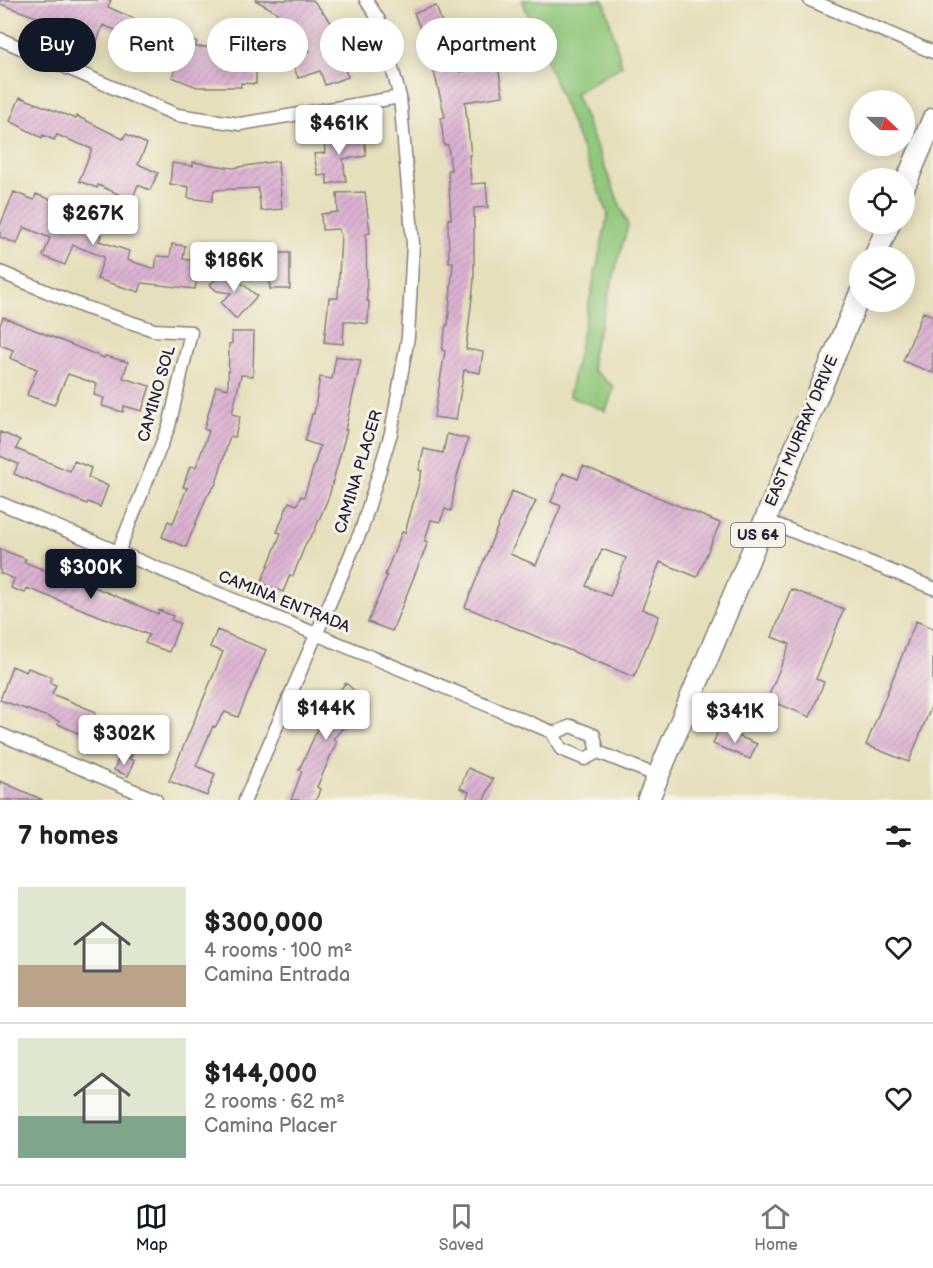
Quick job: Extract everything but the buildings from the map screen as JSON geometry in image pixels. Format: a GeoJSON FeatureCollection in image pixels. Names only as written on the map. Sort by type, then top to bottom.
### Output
{"type":"FeatureCollection","features":[{"type":"Feature","properties":{"kind":"highway"},"geometry":{"type":"LineString","coordinates":[[912,168],[933,118]]}},
{"type":"Feature","properties":{"kind":"highway","name":"EAST MURRAY DRIVE"},"geometry":{"type":"LineString","coordinates":[[648,800],[852,312]]}},
{"type":"Feature","properties":{"kind":"street","name":"CAMINA PLACER"},"geometry":{"type":"LineString","coordinates":[[245,800],[362,528],[391,433],[408,337],[413,244],[400,97],[379,20],[366,0]]}},
{"type":"Feature","properties":{"kind":"street"},"geometry":{"type":"LineString","coordinates":[[810,0],[933,52]]}},
{"type":"Feature","properties":{"kind":"street"},"geometry":{"type":"LineString","coordinates":[[0,39],[177,115],[240,124],[400,97]]}},
{"type":"Feature","properties":{"kind":"street","name":"CAMINO SOL"},"geometry":{"type":"LineString","coordinates":[[0,272],[84,307],[154,330],[191,332],[169,426],[118,552]]}},
{"type":"Feature","properties":{"kind":"street","name":"CAMINA ENTRADA"},"geometry":{"type":"LineString","coordinates":[[0,503],[555,734],[561,749],[585,759],[598,752],[657,776]]}},
{"type":"Feature","properties":{"kind":"street"},"geometry":{"type":"LineString","coordinates":[[765,520],[933,588]]}},
{"type":"Feature","properties":{"kind":"street"},"geometry":{"type":"LineString","coordinates":[[555,734],[571,726],[594,735],[598,752]]}},
{"type":"Feature","properties":{"kind":"street"},"geometry":{"type":"LineString","coordinates":[[0,734],[156,800]]}},
{"type":"Feature","properties":{"kind":"green space"},"geometry":{"type":"Polygon","coordinates":[[[522,0],[604,0],[622,66],[575,93],[628,225],[592,354],[593,370],[614,387],[606,411],[569,396],[608,214],[551,72],[557,72],[557,18],[529,18],[522,0]]]}}]}
